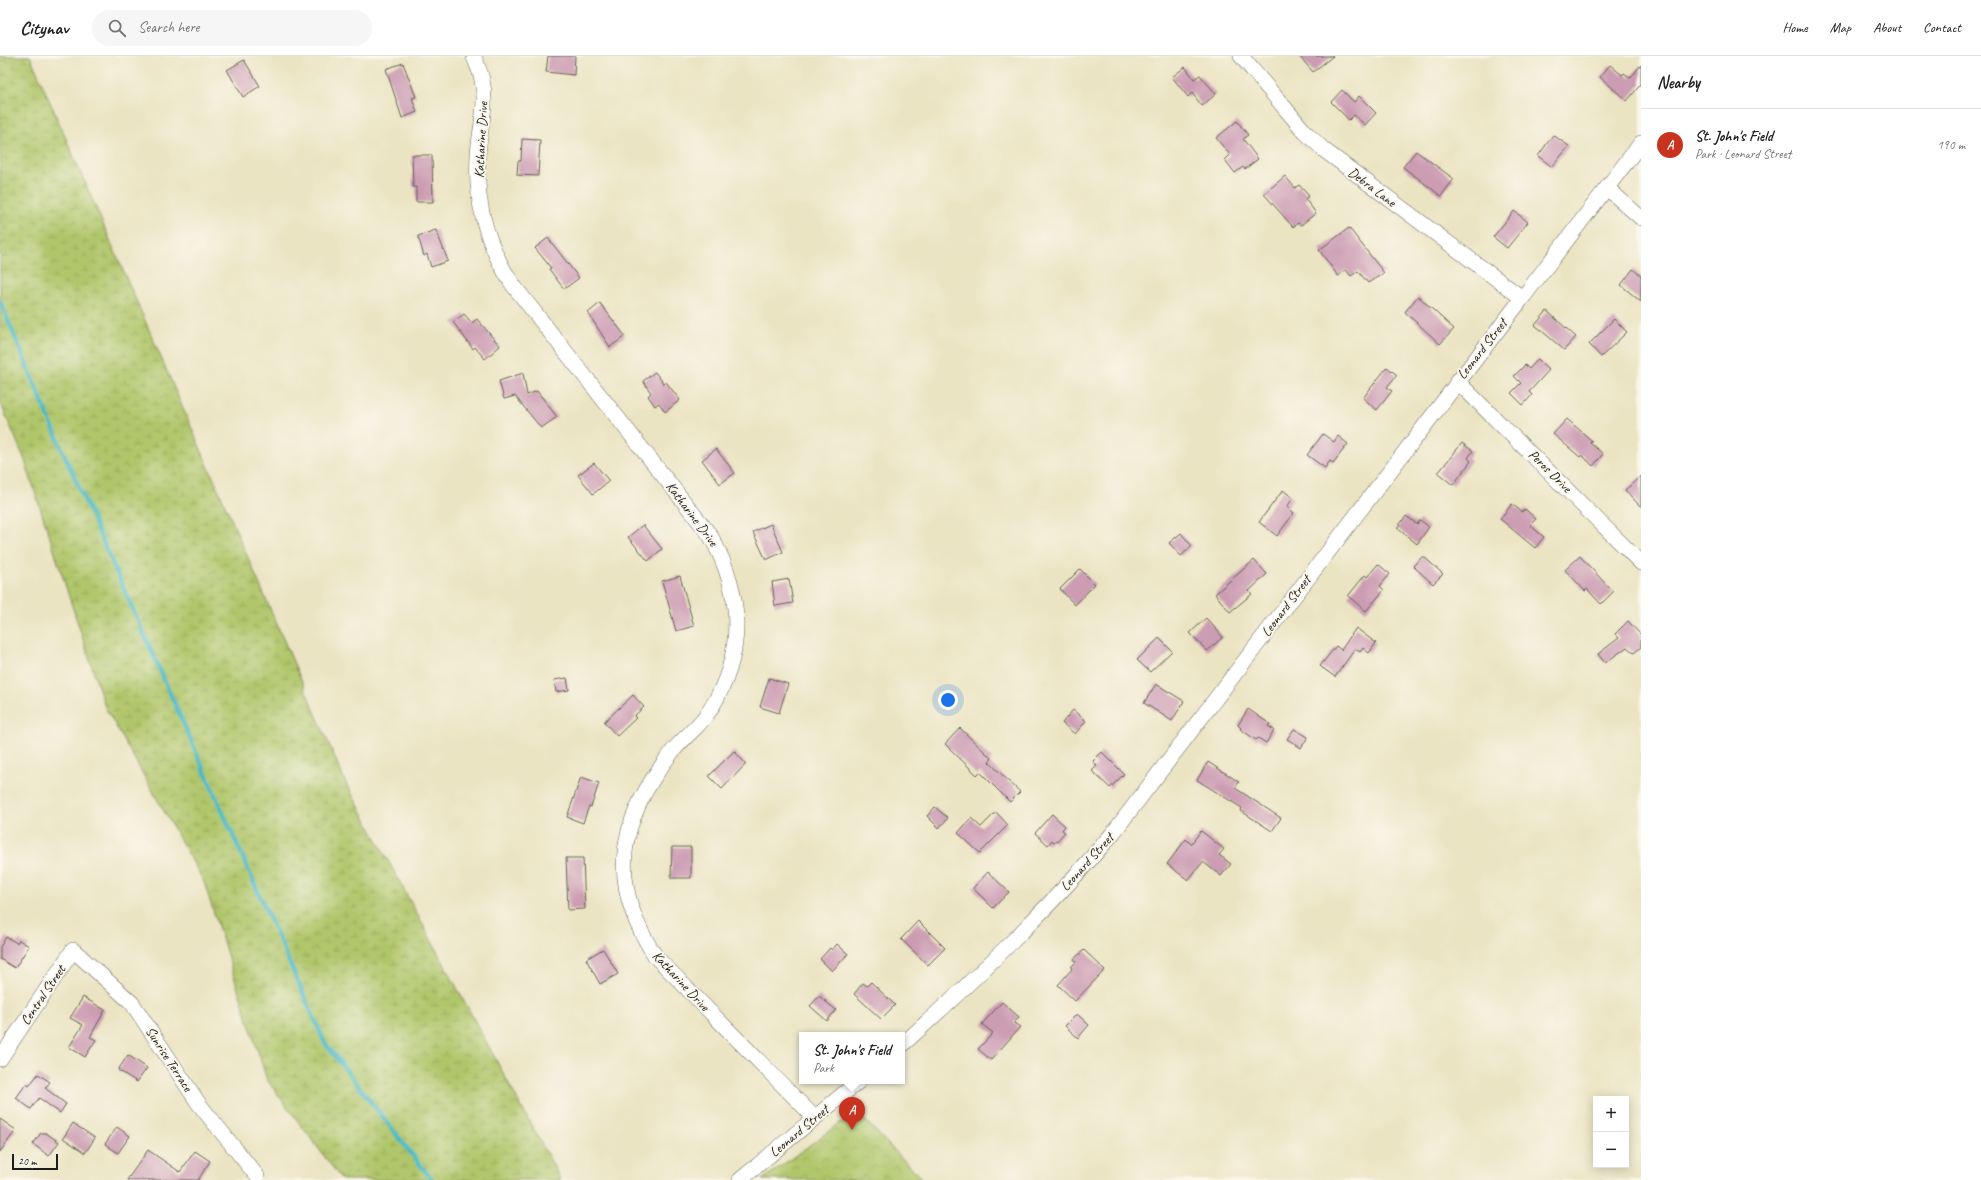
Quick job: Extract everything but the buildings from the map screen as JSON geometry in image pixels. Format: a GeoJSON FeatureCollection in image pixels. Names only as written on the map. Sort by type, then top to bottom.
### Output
{"type":"FeatureCollection","features":[{"type":"Feature","properties":{"kind":"street","name":"Debra Lane"},"geometry":{"type":"LineString","coordinates":[[1241,56],[1305,132],[1324,150],[1522,298]]}},
{"type":"Feature","properties":{"kind":"street","name":"Katharine Drive"},"geometry":{"type":"LineString","coordinates":[[474,57],[483,81],[484,104],[478,154],[477,178],[480,201],[490,246],[500,266],[518,291],[710,535],[730,576],[737,621],[736,643],[731,666],[722,690],[710,711],[674,750],[660,768],[636,808],[629,829],[625,851],[625,874],[628,896],[634,918],[656,957],[815,1118]]}},
{"type":"Feature","properties":{"kind":"street","name":"Leonard Street"},"geometry":{"type":"LineString","coordinates":[[905,1042],[1012,942],[1103,844],[1164,768],[1457,381],[1641,143]]}},
{"type":"Feature","properties":{"kind":"street"},"geometry":{"type":"LineString","coordinates":[[1606,188],[1641,218]]}},
{"type":"Feature","properties":{"kind":"street","name":"Peros Drive"},"geometry":{"type":"LineString","coordinates":[[1457,381],[1641,564]]}},
{"type":"Feature","properties":{"kind":"street","name":"Central Street"},"geometry":{"type":"LineString","coordinates":[[0,1059],[73,950]]}},
{"type":"Feature","properties":{"kind":"street","name":"Sunrise Terrace"},"geometry":{"type":"LineString","coordinates":[[73,950],[132,1003],[199,1104],[257,1176]]}},
{"type":"Feature","properties":{"kind":"street","name":"Leonard Street"},"geometry":{"type":"LineString","coordinates":[[740,1180],[855,1084]]}},
{"type":"Feature","properties":{"kind":"green space"},"geometry":{"type":"Polygon","coordinates":[[[0,56],[30,56],[345,781],[561,1180],[342,1180],[267,1080],[204,882],[105,707],[24,458],[0,402],[0,56]]]}},
{"type":"Feature","properties":{"kind":"green space"},"geometry":{"type":"Polygon","coordinates":[[[856,1111],[923,1180],[762,1180],[856,1111]]]}},
{"type":"Feature","properties":{"kind":"waterway"},"geometry":{"type":"LineString","coordinates":[[0,301],[61,447],[325,1043],[432,1180]]}},
{"type":"Feature","properties":{"kind":"place","name":"St. John's Field"},"geometry":{"type":"Point","coordinates":[852,1130]}}]}
